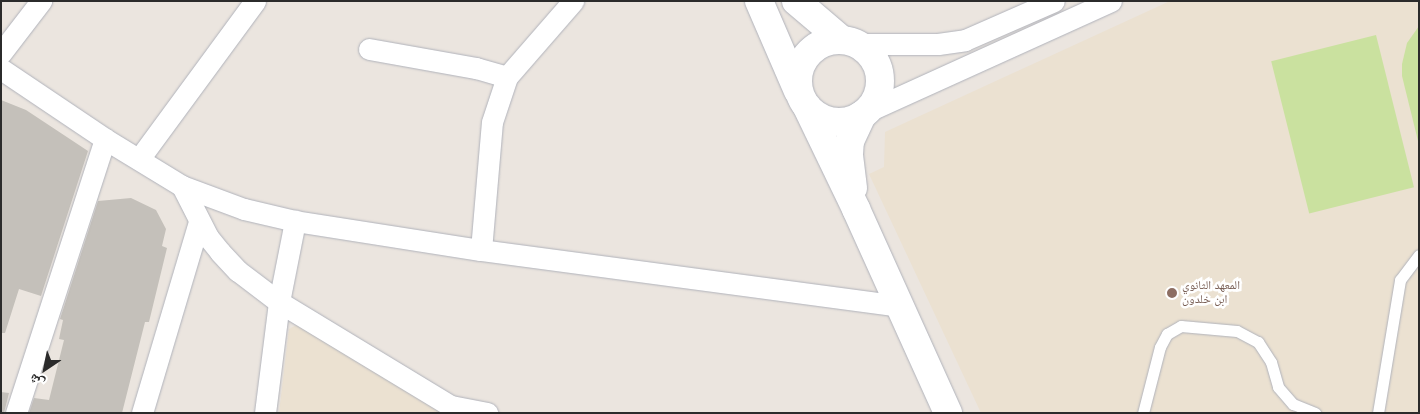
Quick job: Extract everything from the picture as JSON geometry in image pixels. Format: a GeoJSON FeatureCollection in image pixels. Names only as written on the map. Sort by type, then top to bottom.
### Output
{"type":"FeatureCollection","features":[{"type":"Feature","properties":{"kind":"street"},"geometry":{"type":"LineString","coordinates":[[1,53],[41,1]]}},
{"type":"Feature","properties":{"kind":"street"},"geometry":{"type":"LineString","coordinates":[[139,160],[255,1]]}},
{"type":"Feature","properties":{"kind":"street"},"geometry":{"type":"LineString","coordinates":[[481,250],[492,122],[507,77],[573,1]]}},
{"type":"Feature","properties":{"kind":"street"},"geometry":{"type":"LineString","coordinates":[[759,1],[803,102],[856,209],[948,413]]}},
{"type":"Feature","properties":{"kind":"street"},"geometry":{"type":"LineString","coordinates":[[796,1],[849,42],[867,52],[875,62],[879,75],[879,88],[874,101],[864,113],[850,141],[848,154],[856,209]]}},
{"type":"Feature","properties":{"kind":"street"},"geometry":{"type":"LineString","coordinates":[[1054,1],[964,40],[938,44],[828,41],[816,47],[806,56],[799,68],[797,82],[803,102],[816,116],[827,121],[839,122],[864,113],[1111,1]]}},
{"type":"Feature","properties":{"kind":"street"},"geometry":{"type":"LineString","coordinates":[[369,49],[476,68],[507,77]]}},
{"type":"Feature","properties":{"kind":"street"},"geometry":{"type":"LineString","coordinates":[[1,69],[105,139],[182,186],[224,203],[295,221],[481,250],[900,306]]}},
{"type":"Feature","properties":{"kind":"street"},"geometry":{"type":"LineString","coordinates":[[16,413],[105,139]]}},
{"type":"Feature","properties":{"kind":"street"},"geometry":{"type":"LineString","coordinates":[[182,186],[199,222],[220,252],[238,271],[279,302],[457,409],[487,413]]}},
{"type":"Feature","properties":{"kind":"street"},"geometry":{"type":"LineString","coordinates":[[265,413],[279,302],[295,221]]}},
{"type":"Feature","properties":{"kind":"street"},"geometry":{"type":"LineString","coordinates":[[142,413],[199,222]]}},
{"type":"Feature","properties":{"kind":"lane"},"geometry":{"type":"LineString","coordinates":[[1378,413],[1400,280],[1419,255]]}},
{"type":"Feature","properties":{"kind":"lane"},"geometry":{"type":"LineString","coordinates":[[1143,413],[1160,347],[1167,334],[1181,326],[1237,331],[1258,342],[1271,362],[1278,387],[1293,404],[1315,413]]}},
{"type":"Feature","properties":{"kind":"shaded area","name":"المعهد الثانوي ابن خلدون"},"geometry":{"type":"Polygon","coordinates":[[[1170,1],[1419,1],[1419,413],[981,413],[869,174],[884,167],[885,132],[1170,1]]]}},
{"type":"Feature","properties":{"kind":"shaded area"},"geometry":{"type":"Polygon","coordinates":[[[304,321],[447,413],[279,413],[289,329],[304,321]]]}},
{"type":"Feature","properties":{"kind":"green space"},"geometry":{"type":"Polygon","coordinates":[[[1419,26],[1419,145],[1402,76],[1402,64],[1407,43],[1419,26]]]}},
{"type":"Feature","properties":{"kind":"green space"},"geometry":{"type":"Polygon","coordinates":[[[1376,35],[1414,187],[1309,213],[1271,61],[1376,35]]]}},
{"type":"Feature","properties":{"kind":"building"},"geometry":{"type":"Polygon","coordinates":[[[1,100],[26,110],[88,151],[41,296],[19,289],[5,333],[1,333],[1,100]]]}},
{"type":"Feature","properties":{"kind":"building"},"geometry":{"type":"Polygon","coordinates":[[[131,198],[156,210],[166,229],[162,246],[167,248],[149,322],[145,322],[122,413],[29,413],[34,398],[49,400],[64,340],[59,339],[63,320],[60,319],[98,201],[131,198]]]}},
{"type":"Feature","properties":{"kind":"building"},"geometry":{"type":"Polygon","coordinates":[[[1,392],[9,393],[4,413],[1,413],[1,392]]]}},
{"type":"Feature","properties":{"kind":"place","name":"المعهد الثانوي ابن خلدون"},"geometry":{"type":"Point","coordinates":[1172,293]}}]}
